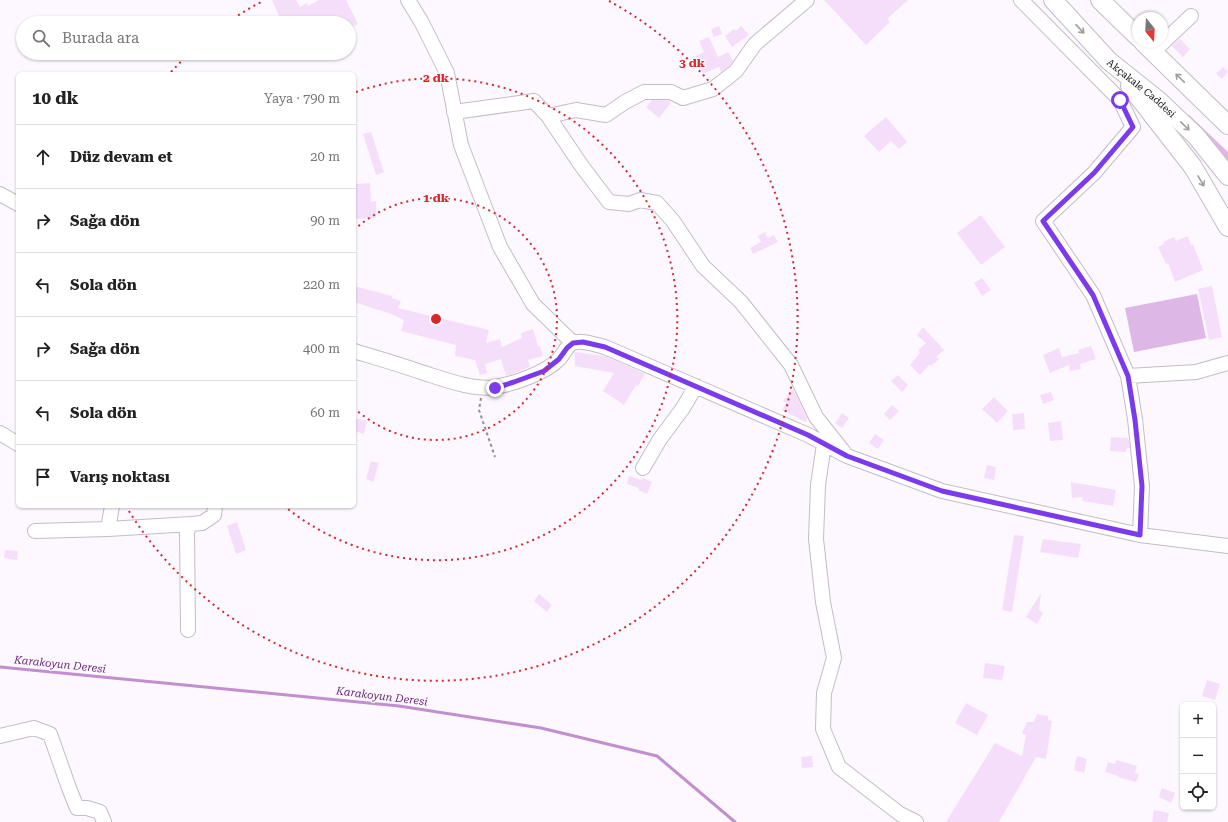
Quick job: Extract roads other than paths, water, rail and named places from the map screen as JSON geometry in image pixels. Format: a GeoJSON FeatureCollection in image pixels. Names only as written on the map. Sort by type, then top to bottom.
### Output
{"type":"FeatureCollection","features":[{"type":"Feature","properties":{"kind":"main road","name":"Akçakale Caddesi"},"geometry":{"type":"LineString","coordinates":[[1054,0],[1109,61],[1158,100],[1196,136],[1228,176]]}},
{"type":"Feature","properties":{"kind":"main road"},"geometry":{"type":"LineString","coordinates":[[1100,0],[1132,31]]}},
{"type":"Feature","properties":{"kind":"main road"},"geometry":{"type":"LineString","coordinates":[[1149,48],[1228,125]]}},
{"type":"Feature","properties":{"kind":"main road"},"geometry":{"type":"LineString","coordinates":[[1109,61],[1192,167],[1228,227]]}},
{"type":"Feature","properties":{"kind":"street"},"geometry":{"type":"LineString","coordinates":[[408,0],[422,23],[447,74],[461,145],[500,246],[532,304],[573,343]]}},
{"type":"Feature","properties":{"kind":"street"},"geometry":{"type":"LineString","coordinates":[[548,116],[576,110],[606,114],[644,92],[670,92],[683,98],[713,89],[736,70],[755,44],[807,0]]}},
{"type":"Feature","properties":{"kind":"street"},"geometry":{"type":"LineString","coordinates":[[1021,0],[1120,100],[1133,127],[1094,173],[1043,221],[1093,295],[1128,376],[1135,420],[1142,486],[1140,535]]}},
{"type":"Feature","properties":{"kind":"street"},"geometry":{"type":"LineString","coordinates":[[1168,33],[1191,16]]}},
{"type":"Feature","properties":{"kind":"street"},"geometry":{"type":"LineString","coordinates":[[454,112],[534,101],[548,116],[581,165],[610,202],[629,204],[640,200],[657,203],[673,221],[703,266],[741,302],[791,365],[816,417],[847,456]]}},
{"type":"Feature","properties":{"kind":"street"},"geometry":{"type":"LineString","coordinates":[[0,194],[16,203]]}},
{"type":"Feature","properties":{"kind":"street"},"geometry":{"type":"LineString","coordinates":[[356,352],[482,389],[495,388],[544,371],[559,359],[567,348],[573,343],[583,342],[605,347],[696,386],[808,435],[847,456],[942,491],[1140,535],[1228,546]]}},
{"type":"Feature","properties":{"kind":"street"},"geometry":{"type":"LineString","coordinates":[[1128,376],[1196,372],[1228,363]]}},
{"type":"Feature","properties":{"kind":"street"},"geometry":{"type":"LineString","coordinates":[[643,468],[660,439],[683,408],[696,386]]}},
{"type":"Feature","properties":{"kind":"street"},"geometry":{"type":"LineString","coordinates":[[0,432],[16,443]]}},
{"type":"Feature","properties":{"kind":"street"},"geometry":{"type":"LineString","coordinates":[[824,444],[818,485],[816,539],[823,602],[834,658],[824,693],[823,729],[839,767],[900,814],[916,822]]}},
{"type":"Feature","properties":{"kind":"street"},"geometry":{"type":"LineString","coordinates":[[108,529],[112,508]]}},
{"type":"Feature","properties":{"kind":"street"},"geometry":{"type":"LineString","coordinates":[[35,531],[108,529],[191,524],[202,522],[214,515],[215,508]]}},
{"type":"Feature","properties":{"kind":"street"},"geometry":{"type":"LineString","coordinates":[[188,630],[187,531],[191,524]]}},
{"type":"Feature","properties":{"kind":"street"},"geometry":{"type":"LineString","coordinates":[[0,736],[34,728],[50,734],[77,808],[87,808],[100,812],[104,822]]}},
{"type":"Feature","properties":{"kind":"waterway","name":"Karakoyun Deresi"},"geometry":{"type":"LineString","coordinates":[[0,667],[399,706],[541,728],[657,756],[735,822]]}}]}
